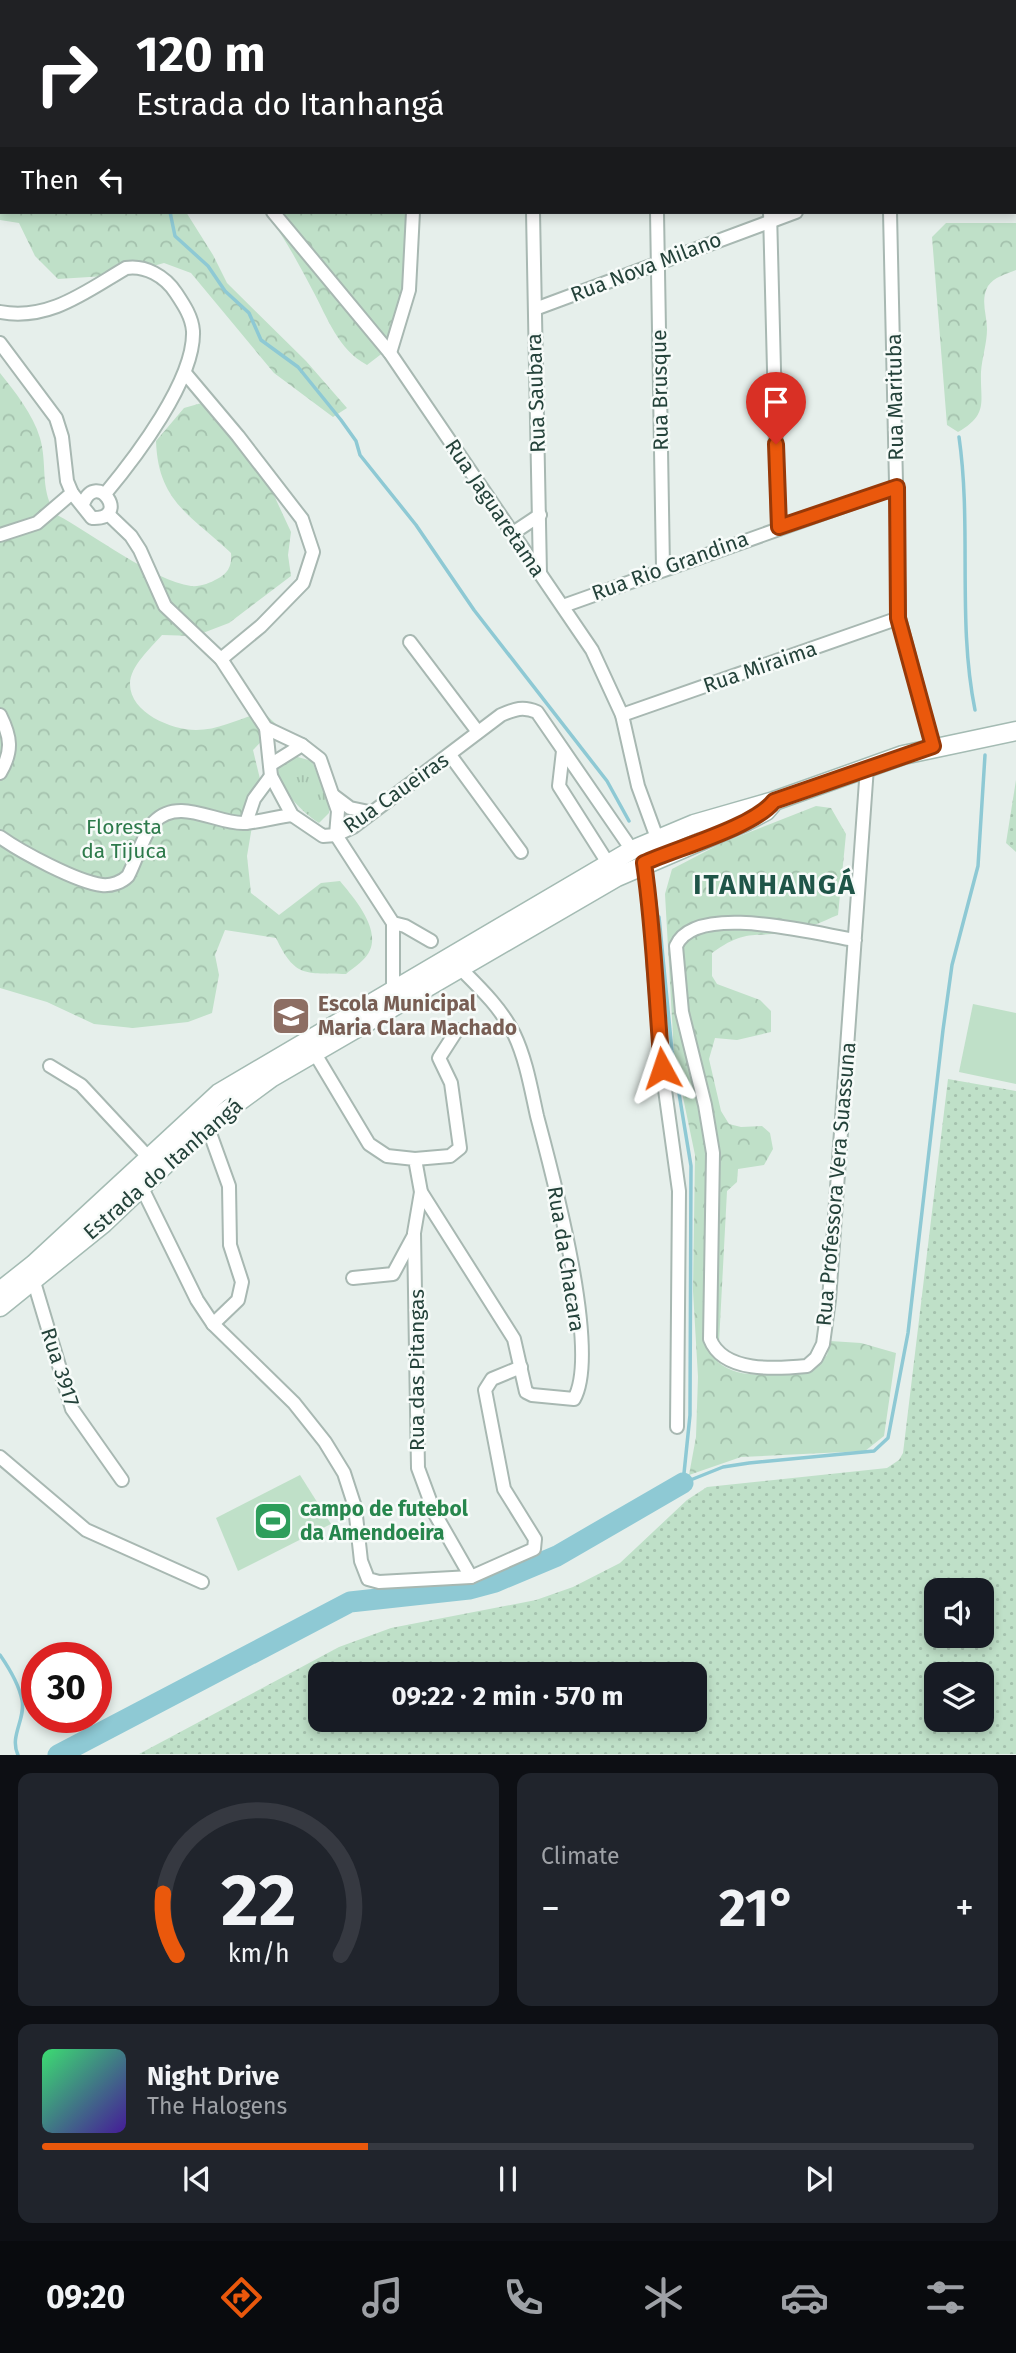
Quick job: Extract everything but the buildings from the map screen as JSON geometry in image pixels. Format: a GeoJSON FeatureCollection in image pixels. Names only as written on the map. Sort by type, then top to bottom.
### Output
{"type":"FeatureCollection","features":[{"type":"Feature","properties":{"kind":"main road","name":"Estrada do Itanhangá"},"geometry":{"type":"LineString","coordinates":[[638,857],[657,838],[741,808],[774,801],[933,746],[1016,731]]}},
{"type":"Feature","properties":{"kind":"main road","name":"Estrada do Itanhangá"},"geometry":{"type":"LineString","coordinates":[[2,1286],[219,1093],[393,989],[613,870],[638,857],[747,821],[766,811],[774,801]]}},
{"type":"Feature","properties":{"kind":"main road","name":"Estrada do Itanhangá"},"geometry":{"type":"LineString","coordinates":[[0,1307],[104,1223],[207,1125],[271,1078],[460,968],[613,870]]}},
{"type":"Feature","properties":{"kind":"street","name":"Rua Jaguaretama"},"geometry":{"type":"LineString","coordinates":[[275,214],[390,353],[592,650],[622,715],[638,786],[657,838]]}},
{"type":"Feature","properties":{"kind":"street"},"geometry":{"type":"LineString","coordinates":[[390,353],[409,290],[413,214]]}},
{"type":"Feature","properties":{"kind":"street","name":"Rua Saubara"},"geometry":{"type":"LineString","coordinates":[[534,214],[533,343],[541,515],[540,574]]}},
{"type":"Feature","properties":{"kind":"street","name":"Rua Brusque"},"geometry":{"type":"LineString","coordinates":[[657,214],[663,568]]}},
{"type":"Feature","properties":{"kind":"street","name":"Rua Marituba"},"geometry":{"type":"LineString","coordinates":[[890,214],[898,618],[933,746]]}},
{"type":"Feature","properties":{"kind":"street"},"geometry":{"type":"LineString","coordinates":[[770,216],[779,527]]}},
{"type":"Feature","properties":{"kind":"street","name":"Rua Nova Milano"},"geometry":{"type":"LineString","coordinates":[[535,309],[770,216]]}},
{"type":"Feature","properties":{"kind":"street"},"geometry":{"type":"LineString","coordinates":[[0,312],[23,316],[53,309],[126,268],[139,266],[172,288],[190,316],[192,343],[184,373],[139,454],[105,494]]}},
{"type":"Feature","properties":{"kind":"street"},"geometry":{"type":"LineString","coordinates":[[0,343],[56,418],[72,494],[83,505],[85,513],[92,518],[101,519],[108,514],[111,506],[105,494]]}},
{"type":"Feature","properties":{"kind":"street"},"geometry":{"type":"LineString","coordinates":[[184,373],[238,436],[302,519],[313,552],[303,583],[261,626],[221,659]]}},
{"type":"Feature","properties":{"kind":"street","name":"Rua Rio Grandina"},"geometry":{"type":"LineString","coordinates":[[563,606],[663,568],[897,487]]}},
{"type":"Feature","properties":{"kind":"street"},"geometry":{"type":"LineString","coordinates":[[83,505],[86,496],[94,492],[105,494]]}},
{"type":"Feature","properties":{"kind":"street"},"geometry":{"type":"LineString","coordinates":[[0,535],[37,523],[72,494]]}},
{"type":"Feature","properties":{"kind":"street"},"geometry":{"type":"LineString","coordinates":[[108,514],[131,536],[140,550],[165,606],[221,659],[266,728],[302,745],[320,759],[338,811],[336,835],[393,923],[393,989]]}},
{"type":"Feature","properties":{"kind":"street"},"geometry":{"type":"LineString","coordinates":[[513,533],[541,515]]}},
{"type":"Feature","properties":{"kind":"street","name":"Rua Miraima"},"geometry":{"type":"LineString","coordinates":[[622,715],[898,618]]}},
{"type":"Feature","properties":{"kind":"street"},"geometry":{"type":"LineString","coordinates":[[410,642],[478,732]]}},
{"type":"Feature","properties":{"kind":"street","name":"Rua Caueiras"},"geometry":{"type":"LineString","coordinates":[[266,728],[270,771],[292,815],[313,832],[323,836],[336,835],[353,827],[369,812],[478,732],[517,708],[528,708],[537,712],[563,751]]}},
{"type":"Feature","properties":{"kind":"street"},"geometry":{"type":"LineString","coordinates":[[0,715],[9,734],[10,748],[0,773]]}},
{"type":"Feature","properties":{"kind":"street"},"geometry":{"type":"LineString","coordinates":[[246,823],[254,799],[270,771],[302,745]]}},
{"type":"Feature","properties":{"kind":"street"},"geometry":{"type":"LineString","coordinates":[[563,751],[638,857],[654,935],[653,959],[662,1068],[679,1191],[677,1427]]}},
{"type":"Feature","properties":{"kind":"street"},"geometry":{"type":"LineString","coordinates":[[563,751],[559,786],[613,870]]}},
{"type":"Feature","properties":{"kind":"street"},"geometry":{"type":"LineString","coordinates":[[450,755],[521,852]]}},
{"type":"Feature","properties":{"kind":"street","name":"Rua Professora Vera Suassuna"},"geometry":{"type":"LineString","coordinates":[[855,940],[729,921],[687,932],[676,946],[682,1012],[705,1105],[715,1176],[710,1339],[714,1350],[723,1359],[736,1363],[807,1366],[816,1358],[827,1321],[855,940],[867,767]]}},
{"type":"Feature","properties":{"kind":"street"},"geometry":{"type":"LineString","coordinates":[[571,806],[592,793]]}},
{"type":"Feature","properties":{"kind":"street"},"geometry":{"type":"LineString","coordinates":[[334,796],[350,808],[369,812]]}},
{"type":"Feature","properties":{"kind":"street"},"geometry":{"type":"LineString","coordinates":[[0,837],[52,866],[102,885],[121,882],[128,876],[154,823],[162,817],[181,811],[194,811],[246,823],[292,815]]}},
{"type":"Feature","properties":{"kind":"street"},"geometry":{"type":"LineString","coordinates":[[393,923],[405,926],[431,941]]}},
{"type":"Feature","properties":{"kind":"street","name":"Rua da Chacara"},"geometry":{"type":"LineString","coordinates":[[415,1159],[421,1192],[514,1339],[526,1392],[532,1395],[574,1399],[580,1371],[577,1299],[556,1190],[522,1055],[504,1016],[460,968]]}},
{"type":"Feature","properties":{"kind":"street"},"geometry":{"type":"LineString","coordinates":[[314,1052],[369,1144],[387,1156],[415,1159],[450,1156],[460,1148],[451,1083],[439,1058],[457,1030]]}},
{"type":"Feature","properties":{"kind":"street"},"geometry":{"type":"LineString","coordinates":[[50,1066],[81,1085],[149,1158]]}},
{"type":"Feature","properties":{"kind":"street"},"geometry":{"type":"LineString","coordinates":[[207,1125],[229,1186],[230,1245],[242,1282],[239,1300],[213,1324]]}},
{"type":"Feature","properties":{"kind":"street"},"geometry":{"type":"LineString","coordinates":[[141,1186],[180,1267],[213,1324],[294,1403],[332,1452],[344,1473],[355,1507],[361,1561],[368,1579],[379,1582],[471,1577],[497,1568],[534,1549],[536,1545],[504,1489],[485,1390],[492,1379],[521,1367]]}},
{"type":"Feature","properties":{"kind":"street","name":"Rua das Pitangas"},"geometry":{"type":"LineString","coordinates":[[421,1192],[414,1233],[418,1468],[435,1514],[471,1577]]}},
{"type":"Feature","properties":{"kind":"street"},"geometry":{"type":"LineString","coordinates":[[353,1278],[393,1274],[414,1233]]}},
{"type":"Feature","properties":{"kind":"street","name":"Rua 3917"},"geometry":{"type":"LineString","coordinates":[[34,1282],[72,1409],[122,1480]]}},
{"type":"Feature","properties":{"kind":"street"},"geometry":{"type":"LineString","coordinates":[[0,1457],[86,1530],[202,1582]]}},
{"type":"Feature","properties":{"kind":"green space"},"geometry":{"type":"Polygon","coordinates":[[[0,214],[187,214],[227,283],[306,361],[347,408],[333,417],[274,373],[191,273],[164,263],[121,275],[58,279],[35,256],[19,223],[0,220],[0,214]]]}},
{"type":"Feature","properties":{"kind":"green space"},"geometry":{"type":"Polygon","coordinates":[[[267,214],[409,214],[413,241],[397,342],[367,365],[348,351],[267,214]]]}},
{"type":"Feature","properties":{"kind":"green space"},"geometry":{"type":"Polygon","coordinates":[[[946,223],[1016,223],[1016,270],[993,280],[984,297],[987,329],[981,372],[981,407],[975,419],[958,432],[947,425],[932,237],[946,223]]]}},
{"type":"Feature","properties":{"kind":"green space","name":"Floresta da Tijuca"},"geometry":{"type":"Polygon","coordinates":[[[0,373],[23,404],[37,429],[48,497],[57,515],[142,566],[176,582],[194,586],[214,580],[229,568],[231,553],[190,517],[170,493],[158,462],[156,441],[184,408],[205,402],[259,463],[291,532],[288,555],[291,576],[229,623],[195,636],[162,635],[137,664],[130,684],[137,703],[145,711],[176,727],[196,730],[213,728],[263,712],[277,725],[253,750],[260,779],[247,856],[251,893],[279,915],[321,883],[340,881],[364,913],[372,941],[366,957],[346,974],[303,971],[289,960],[276,938],[225,930],[215,955],[219,975],[212,1013],[188,1022],[133,1028],[94,1024],[47,1002],[0,988],[0,373]]]}},
{"type":"Feature","properties":{"kind":"green space"},"geometry":{"type":"Polygon","coordinates":[[[294,756],[312,761],[329,803],[329,813],[319,823],[292,800],[279,776],[278,768],[294,756]]]}},
{"type":"Feature","properties":{"kind":"green space"},"geometry":{"type":"Polygon","coordinates":[[[1016,780],[1016,852],[1006,843],[1016,780]]]}},
{"type":"Feature","properties":{"kind":"green space"},"geometry":{"type":"Polygon","coordinates":[[[816,806],[831,808],[846,834],[838,915],[797,931],[742,937],[712,953],[712,976],[717,984],[760,1000],[771,1011],[771,1032],[737,1040],[715,1038],[709,1059],[721,1111],[729,1124],[741,1127],[762,1126],[770,1133],[773,1149],[764,1165],[738,1169],[737,1182],[727,1191],[718,1362],[739,1372],[751,1374],[814,1369],[827,1355],[830,1341],[861,1343],[896,1353],[884,1436],[865,1451],[741,1457],[689,1475],[696,1437],[698,1377],[693,1291],[695,1155],[674,1054],[665,894],[672,869],[722,843],[816,806]]]}},
{"type":"Feature","properties":{"kind":"green space"},"geometry":{"type":"Polygon","coordinates":[[[973,1004],[1016,1013],[1016,1084],[959,1072],[973,1004]]]}},
{"type":"Feature","properties":{"kind":"green space"},"geometry":{"type":"Polygon","coordinates":[[[948,1079],[1016,1091],[1016,1754],[139,1754],[308,1664],[308,1732],[707,1732],[707,1662],[311,1662],[339,1647],[391,1628],[536,1600],[573,1587],[620,1563],[687,1500],[707,1487],[887,1468],[899,1460],[903,1453],[948,1079]]]}},
{"type":"Feature","properties":{"kind":"green space","name":"campo de futebol da Amendoeira"},"geometry":{"type":"Polygon","coordinates":[[[300,1475],[331,1524],[238,1571],[216,1518],[300,1475]]]}},
{"type":"Feature","properties":{"kind":"waterway"},"geometry":{"type":"LineString","coordinates":[[170,214],[175,236],[208,266],[225,291],[249,313],[261,340],[298,367],[341,420],[356,441],[360,455],[416,525],[474,610],[607,781],[629,821]]}},
{"type":"Feature","properties":{"kind":"waterway"},"geometry":{"type":"LineString","coordinates":[[959,437],[963,471],[965,608],[975,710]]}},
{"type":"Feature","properties":{"kind":"waterway"},"geometry":{"type":"LineString","coordinates":[[659,917],[672,1051],[691,1166],[690,1415],[683,1483],[723,1467],[874,1451],[888,1438],[908,1333],[952,965],[978,866],[985,755]]}},
{"type":"Feature","properties":{"kind":"waterway"},"geometry":{"type":"LineString","coordinates":[[58,1755],[350,1602],[469,1589],[495,1582],[557,1556],[683,1483]]}},
{"type":"Feature","properties":{"kind":"waterway"},"geometry":{"type":"LineString","coordinates":[[0,1655],[19,1688],[22,1700],[22,1714],[15,1741],[18,1755]]}},
{"type":"Feature","properties":{"kind":"place","name":"Escola Municipal Maria Clara Machado"},"geometry":{"type":"Point","coordinates":[291,1016]}},
{"type":"Feature","properties":{"kind":"place","name":"campo de futebol da Amendoeira"},"geometry":{"type":"Point","coordinates":[273,1521]}},
{"type":"Feature","properties":{"kind":"district","name":"ITANHANGÁ"},"geometry":{"type":"Point","coordinates":[775,884]}},
{"type":"Feature","properties":{"kind":"route"},"geometry":{"type":"LineString","coordinates":[[662,1068],[653,959],[654,935],[644,863],[747,821],[766,811],[774,801],[933,746],[898,618],[897,487],[779,527],[776,444]]}}]}
